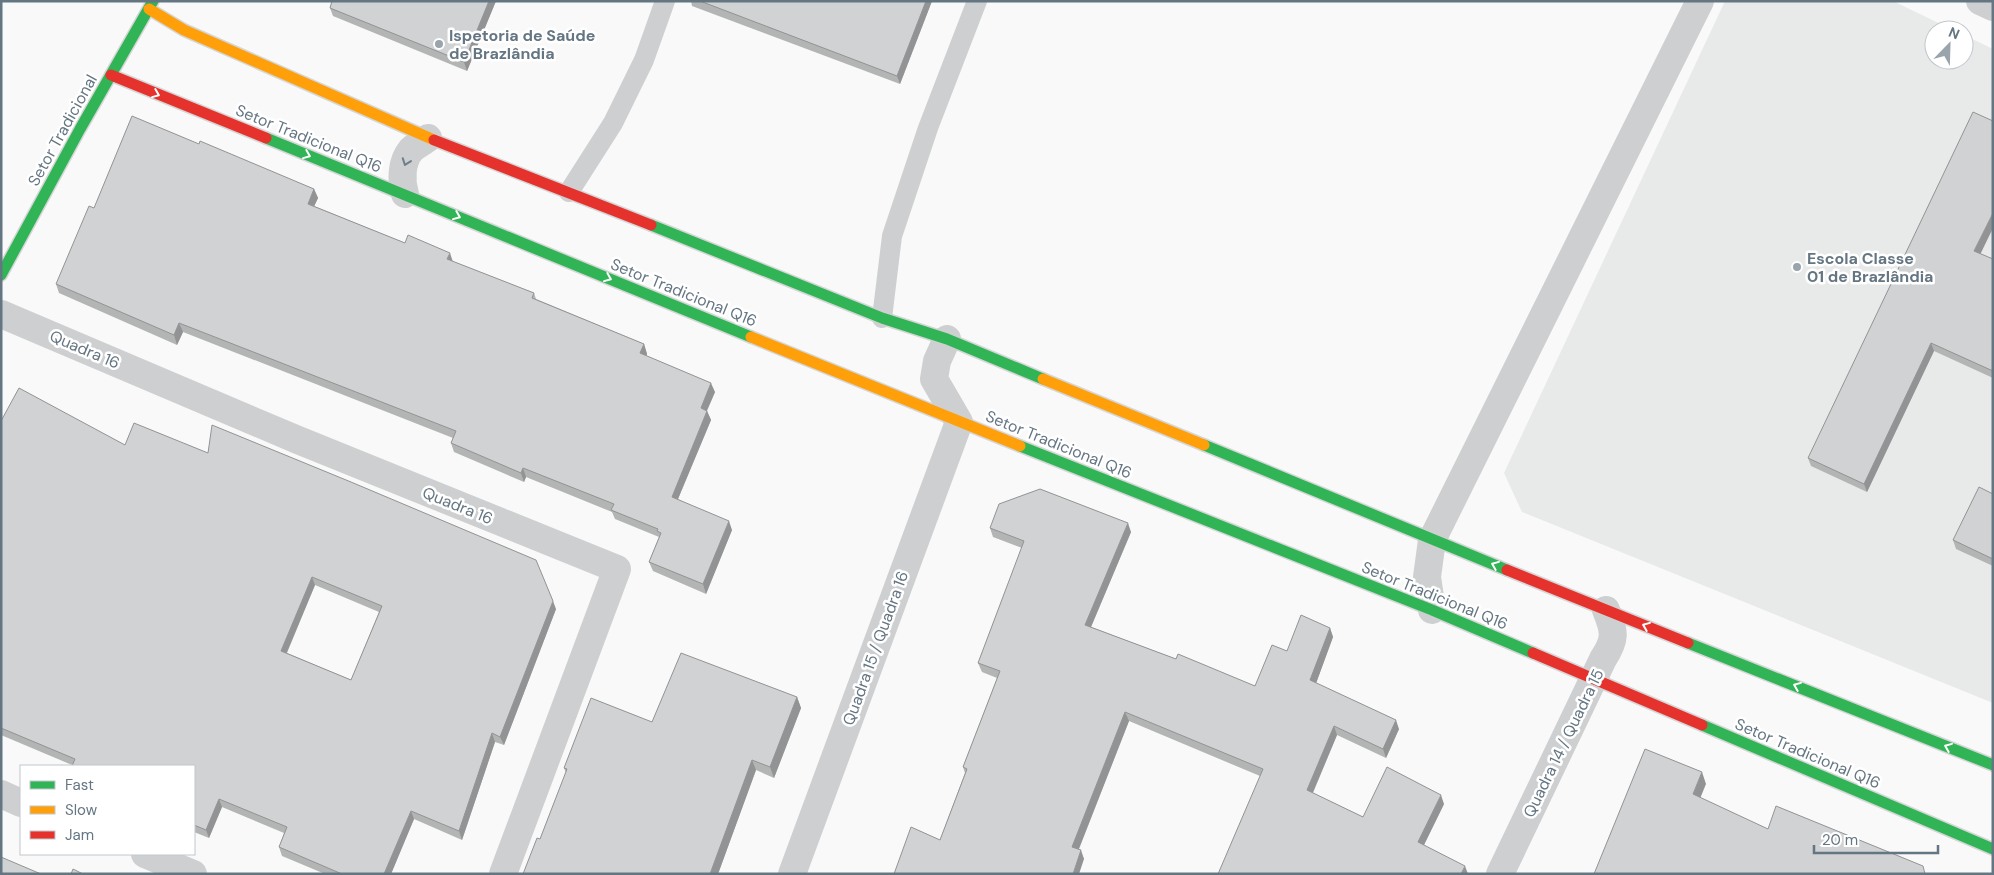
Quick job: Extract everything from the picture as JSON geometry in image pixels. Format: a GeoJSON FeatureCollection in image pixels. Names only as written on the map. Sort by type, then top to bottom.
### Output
{"type":"FeatureCollection","features":[{"type":"Feature","properties":{"kind":"street"},"geometry":{"type":"LineString","coordinates":[[1432,610],[1427,577],[1432,540],[1700,1]]}},
{"type":"Feature","properties":{"kind":"street"},"geometry":{"type":"LineString","coordinates":[[1980,1],[1993,7]]}},
{"type":"Feature","properties":{"kind":"street"},"geometry":{"type":"LineString","coordinates":[[151,5],[184,30],[428,138],[569,192],[882,318],[947,339],[1432,540],[1993,765]]}},
{"type":"Feature","properties":{"kind":"street","name":"Setor Tradicional"},"geometry":{"type":"LineString","coordinates":[[1,275],[151,5]]}},
{"type":"Feature","properties":{"kind":"street","name":"Setor Tradicional Q16"},"geometry":{"type":"LineString","coordinates":[[111,75],[959,422],[1432,610],[1993,849]]}},
{"type":"Feature","properties":{"kind":"street"},"geometry":{"type":"LineString","coordinates":[[405,194],[402,184],[404,164],[411,150],[428,138]]}},
{"type":"Feature","properties":{"kind":"street","name":"Quadra 16"},"geometry":{"type":"LineString","coordinates":[[1,314],[298,440],[616,569],[503,874]]}},
{"type":"Feature","properties":{"kind":"street"},"geometry":{"type":"LineString","coordinates":[[947,339],[937,361],[934,379],[959,422]]}},
{"type":"Feature","properties":{"kind":"street","name":"Quadra 15 / Quadra 16"},"geometry":{"type":"LineString","coordinates":[[792,874],[959,422]]}},
{"type":"Feature","properties":{"kind":"street","name":"Quadra 14 / Quadra 15"},"geometry":{"type":"LineString","coordinates":[[1500,874],[1603,659],[1612,645],[1614,630],[1606,610]]}},
{"type":"Feature","properties":{"kind":"street"},"geometry":{"type":"LineString","coordinates":[[1,794],[20,803]]}},
{"type":"Feature","properties":{"kind":"street"},"geometry":{"type":"LineString","coordinates":[[147,855],[193,874]]}},
{"type":"Feature","properties":{"kind":"lane"},"geometry":{"type":"LineString","coordinates":[[569,192],[617,115],[644,60],[666,1]]}},
{"type":"Feature","properties":{"kind":"lane"},"geometry":{"type":"LineString","coordinates":[[882,318],[892,236],[928,128],[977,1]]}},
{"type":"Feature","properties":{"kind":"shaded area","name":"Escola Classe 01 de Brazlândia"},"geometry":{"type":"Polygon","coordinates":[[[1725,1],[1893,1],[1932,20],[1924,20],[1924,70],[1974,70],[1974,40],[1993,49],[1993,703],[1522,512],[1504,473],[1725,1]]]}},
{"type":"Feature","properties":{"kind":"building","name":"Ispetoria de Saúde de Brazlândia"},"geometry":{"type":"Polygon","coordinates":[[[332,1],[489,1],[464,62],[330,8],[332,1]]]}},
{"type":"Feature","properties":{"kind":"building"},"geometry":{"type":"Polygon","coordinates":[[[700,1],[926,1],[897,76],[700,1]]]}},
{"type":"Feature","properties":{"kind":"building"},"geometry":{"type":"Polygon","coordinates":[[[1973,112],[1993,121],[1993,213],[1974,251],[1993,259],[1993,371],[1931,343],[1864,484],[1808,458],[1973,112]]]}},
{"type":"Feature","properties":{"kind":"building"},"geometry":{"type":"Polygon","coordinates":[[[132,116],[199,144],[200,141],[314,189],[308,204],[405,243],[408,235],[450,253],[447,259],[534,293],[532,298],[644,344],[640,353],[711,383],[701,408],[707,411],[672,497],[729,521],[703,584],[649,562],[661,533],[657,531],[658,529],[611,510],[614,504],[523,468],[521,473],[451,443],[456,431],[179,323],[174,335],[56,284],[89,206],[94,208],[132,116]]]}},
{"type":"Feature","properties":{"kind":"building"},"geometry":{"type":"Polygon","coordinates":[[[19,388],[125,445],[134,423],[208,453],[212,425],[536,560],[553,601],[500,737],[492,733],[459,831],[411,811],[384,874],[342,874],[279,847],[287,827],[219,799],[206,830],[195,825],[195,765],[72,765],[75,759],[1,728],[1,421],[19,388]],[[312,577],[281,651],[351,680],[382,606],[312,577]]]}},
{"type":"Feature","properties":{"kind":"building"},"geometry":{"type":"Polygon","coordinates":[[[1979,487],[1993,494],[1993,559],[1953,540],[1979,487]]]}},
{"type":"Feature","properties":{"kind":"building"},"geometry":{"type":"Polygon","coordinates":[[[1040,489],[1128,523],[1085,625],[1176,659],[1178,654],[1255,686],[1272,645],[1287,651],[1301,615],[1330,628],[1310,680],[1396,720],[1383,749],[1334,726],[1307,790],[1363,817],[1387,767],[1441,795],[1418,842],[1465,866],[1461,874],[1218,874],[1263,769],[1125,712],[1072,847],[1081,850],[1073,874],[894,874],[911,827],[940,840],[967,769],[963,767],[1000,671],[978,663],[1024,541],[990,528],[999,504],[1040,489]]]}},
{"type":"Feature","properties":{"kind":"building"},"geometry":{"type":"Polygon","coordinates":[[[681,653],[797,697],[770,767],[752,760],[710,874],[523,874],[537,838],[540,839],[567,769],[564,768],[591,698],[652,722],[681,653]]]}},
{"type":"Feature","properties":{"kind":"building"},"geometry":{"type":"Polygon","coordinates":[[[1645,749],[1702,772],[1693,794],[1768,829],[1776,806],[1923,866],[1925,874],[1594,874],[1645,749]]]}},
{"type":"Feature","properties":{"kind":"building"},"geometry":{"type":"Polygon","coordinates":[[[1,857],[41,874],[1,874],[1,857]]]}},
{"type":"Feature","properties":{"kind":"building"},"geometry":{"type":"Polygon","coordinates":[[[73,869],[83,874],[71,874],[73,869]]]}},
{"type":"Feature","properties":{"kind":"traffic: fast"},"geometry":{"type":"LineString","coordinates":[[1,275],[80,129],[153,1]]}},
{"type":"Feature","properties":{"kind":"traffic: fast"},"geometry":{"type":"LineString","coordinates":[[266,138],[751,337]]}},
{"type":"Feature","properties":{"kind":"traffic: fast"},"geometry":{"type":"LineString","coordinates":[[651,225],[882,318],[947,339],[1043,379]]}},
{"type":"Feature","properties":{"kind":"traffic: fast"},"geometry":{"type":"LineString","coordinates":[[1204,445],[1507,570]]}},
{"type":"Feature","properties":{"kind":"traffic: fast"},"geometry":{"type":"LineString","coordinates":[[1020,446],[1432,610],[1533,653]]}},
{"type":"Feature","properties":{"kind":"traffic: fast"},"geometry":{"type":"LineString","coordinates":[[1688,643],[1993,765]]}},
{"type":"Feature","properties":{"kind":"traffic: fast"},"geometry":{"type":"LineString","coordinates":[[1702,725],[1993,849]]}},
{"type":"Feature","properties":{"kind":"traffic: slow"},"geometry":{"type":"LineString","coordinates":[[149,9],[184,30],[434,140]]}},
{"type":"Feature","properties":{"kind":"traffic: slow"},"geometry":{"type":"LineString","coordinates":[[751,337],[1020,446]]}},
{"type":"Feature","properties":{"kind":"traffic: slow"},"geometry":{"type":"LineString","coordinates":[[1043,379],[1204,445]]}},
{"type":"Feature","properties":{"kind":"traffic: jam"},"geometry":{"type":"LineString","coordinates":[[111,75],[266,138]]}},
{"type":"Feature","properties":{"kind":"traffic: jam"},"geometry":{"type":"LineString","coordinates":[[434,140],[651,225]]}},
{"type":"Feature","properties":{"kind":"traffic: jam"},"geometry":{"type":"LineString","coordinates":[[1507,570],[1688,643]]}},
{"type":"Feature","properties":{"kind":"traffic: jam"},"geometry":{"type":"LineString","coordinates":[[1533,653],[1702,725]]}},
{"type":"Feature","properties":{"kind":"place","name":"Ispetoria de Saúde de Brazlândia"},"geometry":{"type":"Point","coordinates":[439,44]}},
{"type":"Feature","properties":{"kind":"place","name":"Escola Classe 01 de Brazlândia"},"geometry":{"type":"Point","coordinates":[1797,267]}}]}
